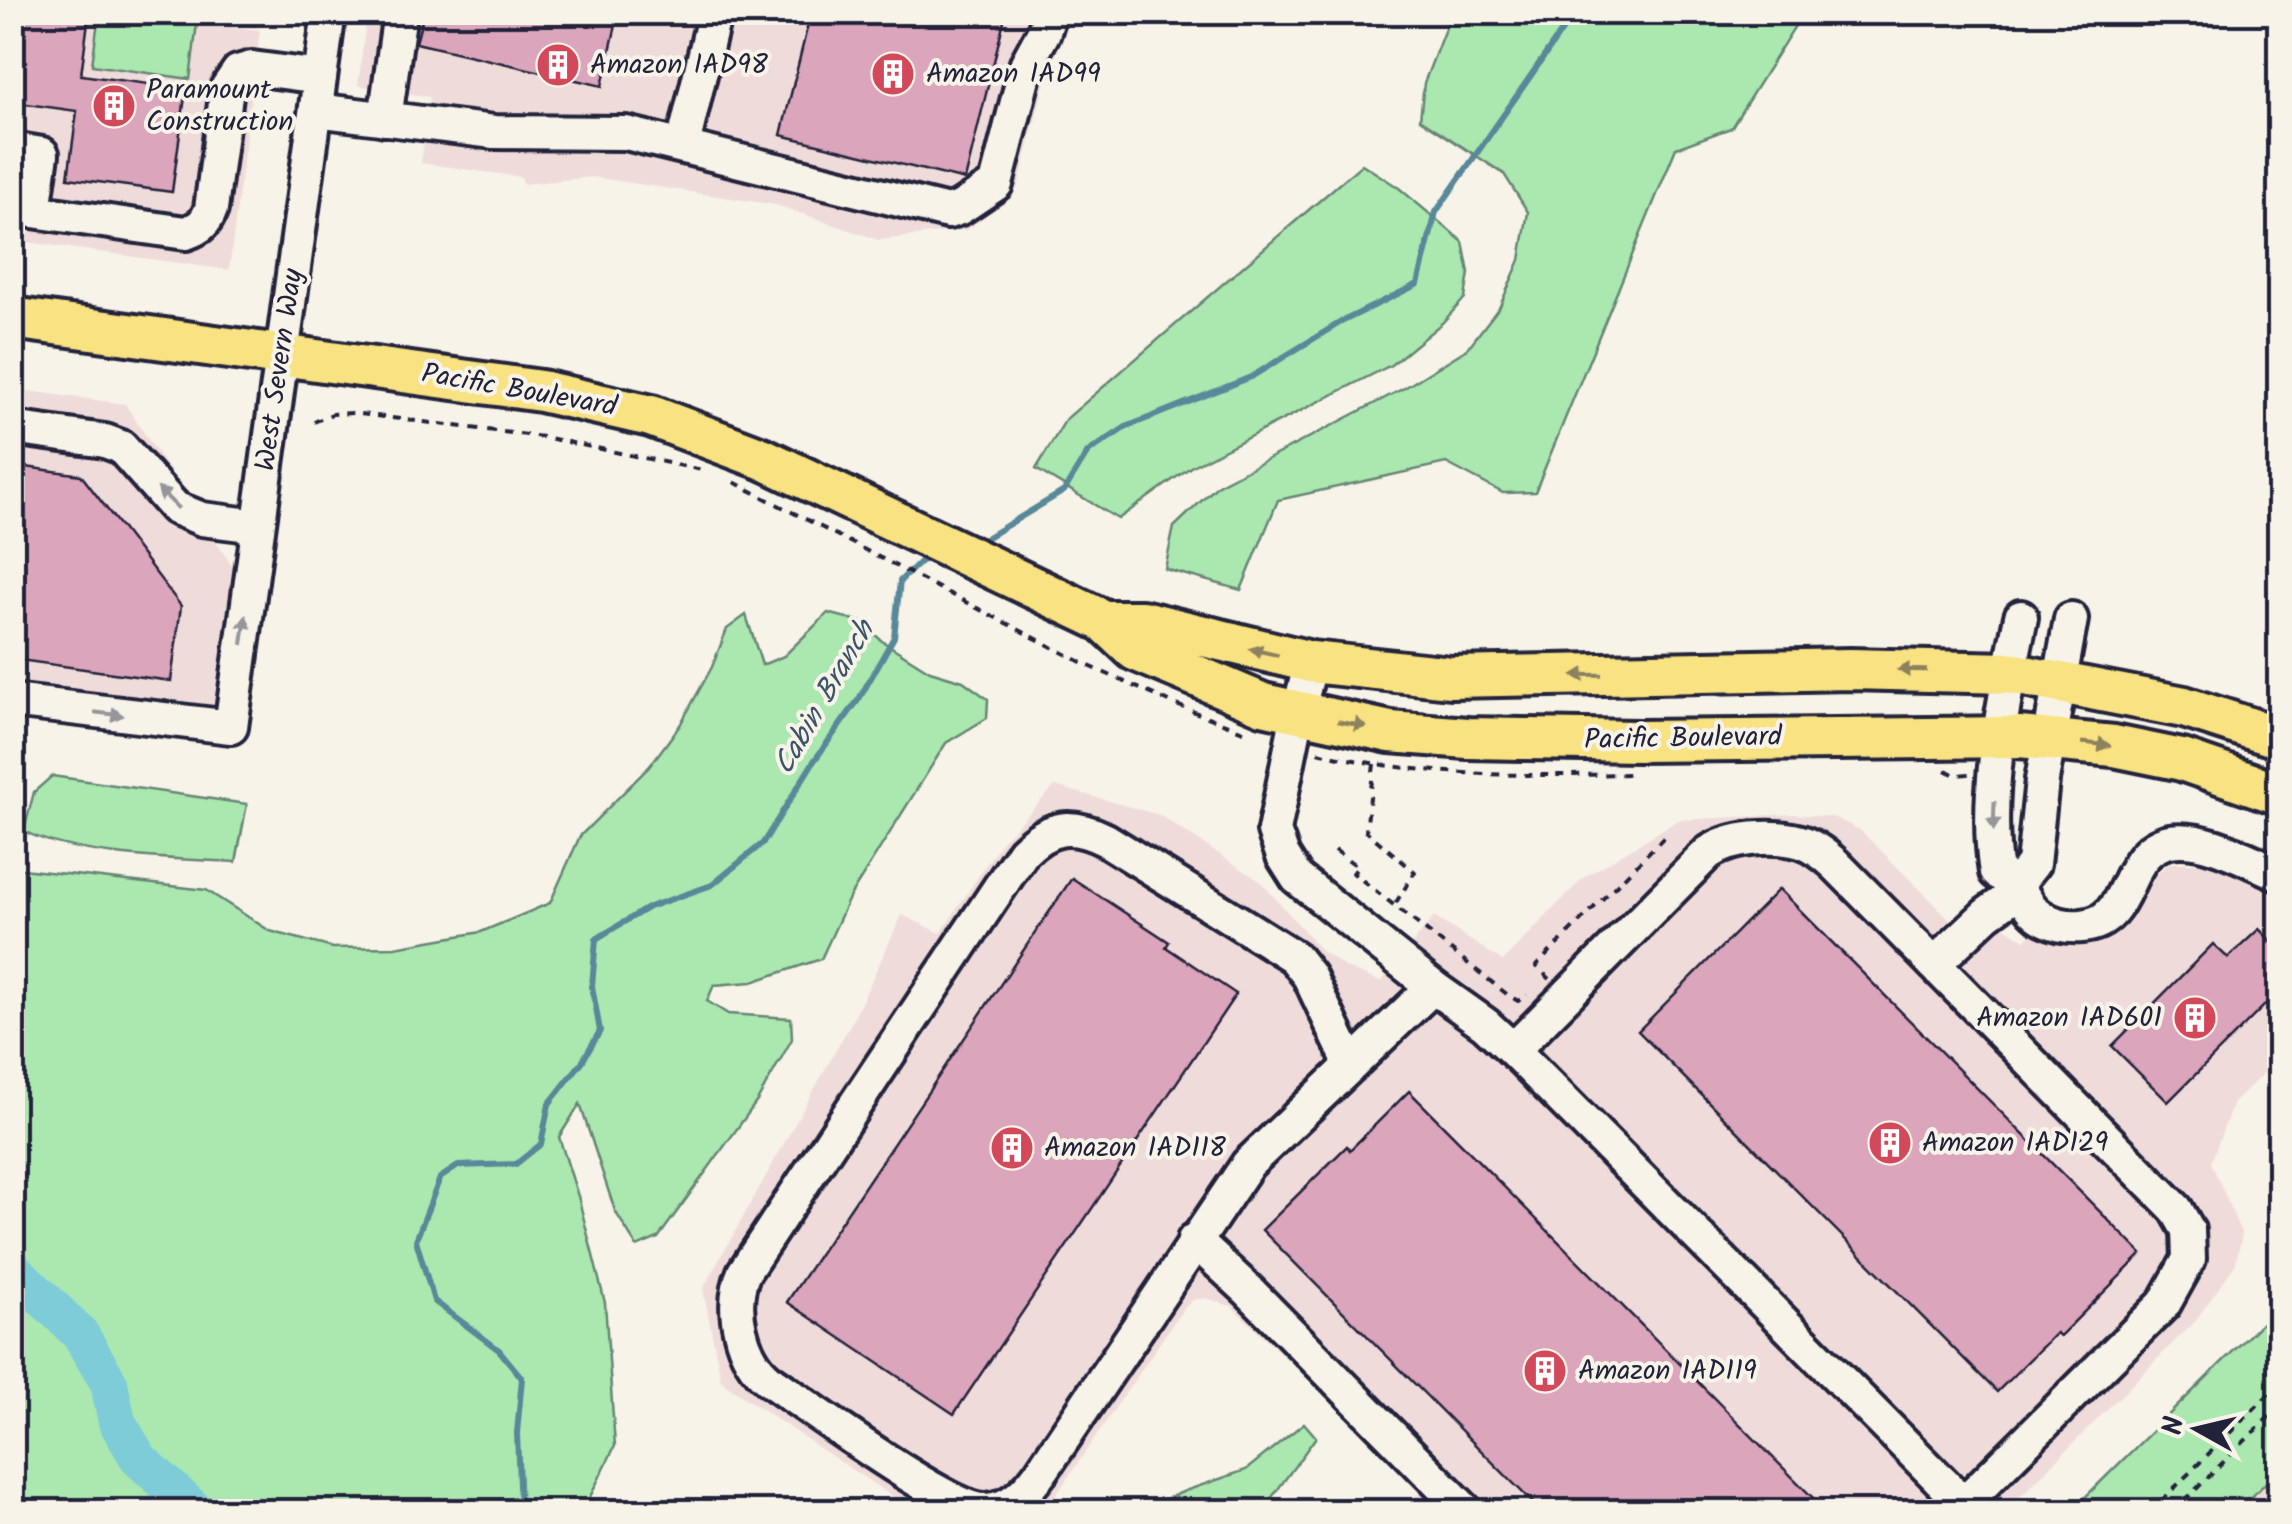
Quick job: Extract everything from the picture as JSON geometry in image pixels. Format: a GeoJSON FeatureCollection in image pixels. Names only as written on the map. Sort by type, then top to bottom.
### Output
{"type":"FeatureCollection","features":[{"type":"Feature","properties":{"kind":"main road","name":"Pacific Boulevard"},"geometry":{"type":"LineString","coordinates":[[12,318],[570,395],[651,416],[764,460],[1104,621],[1135,650],[1194,677],[1298,713],[1390,732],[1468,738],[1638,741],[1999,736],[2049,740],[2114,746],[2182,760],[2280,794]]}},
{"type":"Feature","properties":{"kind":"main road","name":"Pacific Boulevard"},"geometry":{"type":"LineString","coordinates":[[1104,621],[1142,621],[1311,662],[1451,677],[1850,669],[2010,673],[2184,708],[2280,738]]}},
{"type":"Feature","properties":{"kind":"street","name":"West Severn Way"},"geometry":{"type":"LineString","coordinates":[[12,700],[116,716],[231,727],[329,12]]}},
{"type":"Feature","properties":{"kind":"street"},"geometry":{"type":"LineString","coordinates":[[385,119],[400,12]]}},
{"type":"Feature","properties":{"kind":"street"},"geometry":{"type":"LineString","coordinates":[[683,146],[715,12]]}},
{"type":"Feature","properties":{"kind":"street"},"geometry":{"type":"LineString","coordinates":[[316,110],[494,132],[626,134],[948,212],[996,184],[1027,63],[1050,12]]}},
{"type":"Feature","properties":{"kind":"street"},"geometry":{"type":"LineString","coordinates":[[12,149],[42,154],[23,210],[186,233],[198,229],[211,209],[226,88],[238,72],[252,68],[320,77]]}},
{"type":"Feature","properties":{"kind":"street"},"geometry":{"type":"LineString","coordinates":[[12,428],[105,441],[121,448],[174,508],[202,519],[258,526]]}},
{"type":"Feature","properties":{"kind":"street"},"geometry":{"type":"LineString","coordinates":[[2021,617],[1999,736],[1994,859],[1996,872],[2017,888],[2032,909],[2052,923],[2094,925],[2116,910],[2140,860],[2150,850],[2173,840],[2205,845],[2280,874]]}},
{"type":"Feature","properties":{"kind":"street"},"geometry":{"type":"LineString","coordinates":[[1934,964],[2017,888],[2033,864],[2049,740],[2071,619]]}},
{"type":"Feature","properties":{"kind":"street"},"geometry":{"type":"LineString","coordinates":[[1311,662],[1274,832],[1297,878],[1514,1050],[1959,1507],[2164,1304],[2185,1273],[2190,1245],[2188,1230],[2176,1209],[1835,864],[1806,843],[1789,839],[1722,843],[1692,867],[1514,1050]]}},
{"type":"Feature","properties":{"kind":"street"},"geometry":{"type":"LineString","coordinates":[[1351,1065],[1309,976],[1294,957],[1106,840],[1088,831],[1050,830],[1022,852],[744,1272],[736,1298],[747,1355],[769,1380],[947,1499],[987,1510],[1013,1503],[1030,1487],[1248,1164],[1433,988]]}},
{"type":"Feature","properties":{"kind":"street"},"geometry":{"type":"LineString","coordinates":[[1194,1240],[1467,1512]]}},
{"type":"Feature","properties":{"kind":"path"},"geometry":{"type":"LineString","coordinates":[[314,422],[332,414],[353,414],[543,437],[716,475]]}},
{"type":"Feature","properties":{"kind":"path"},"geometry":{"type":"LineString","coordinates":[[730,480],[979,607]]}},
{"type":"Feature","properties":{"kind":"path"},"geometry":{"type":"LineString","coordinates":[[1374,764],[1366,831],[1416,872],[1394,906]]}},
{"type":"Feature","properties":{"kind":"path"},"geometry":{"type":"LineString","coordinates":[[1550,979],[1536,966],[1668,834]]}},
{"type":"Feature","properties":{"kind":"path"},"geometry":{"type":"LineString","coordinates":[[1335,850],[1358,867],[1353,873],[1508,995],[1518,1001],[1534,990]]}},
{"type":"Feature","properties":{"kind":"path"},"geometry":{"type":"LineString","coordinates":[[2150,1512],[2280,1383]]}},
{"type":"Feature","properties":{"kind":"path"},"geometry":{"type":"LineString","coordinates":[[2173,1512],[2280,1406]]}},
{"type":"Feature","properties":{"kind":"shaded area"},"geometry":{"type":"Polygon","coordinates":[[[13,13],[124,13],[260,30],[229,270],[13,240],[13,13]]]}},
{"type":"Feature","properties":{"kind":"shaded area"},"geometry":{"type":"Polygon","coordinates":[[[140,13],[260,13],[257,28],[140,13]]]}},
{"type":"Feature","properties":{"kind":"shaded area"},"geometry":{"type":"Polygon","coordinates":[[[367,13],[1073,13],[1045,82],[1018,187],[1011,196],[967,230],[879,240],[776,205],[592,177],[523,184],[521,177],[421,163],[430,97],[358,85],[367,13]]]}},
{"type":"Feature","properties":{"kind":"shaded area"},"geometry":{"type":"Polygon","coordinates":[[[13,389],[125,404],[234,569],[211,728],[13,701],[13,389]]]}},
{"type":"Feature","properties":{"kind":"shaded area"},"geometry":{"type":"Polygon","coordinates":[[[1055,786],[1159,815],[1260,881],[1322,951],[1346,968],[1381,982],[1434,917],[1503,961],[1583,878],[1678,820],[1795,814],[1833,817],[1860,830],[1957,926],[1979,909],[2025,940],[2032,934],[2067,944],[2109,939],[2124,929],[2151,878],[2170,863],[2201,863],[2260,883],[2279,893],[2279,1058],[2233,1103],[2211,1162],[2242,1235],[2235,1265],[2195,1321],[2006,1511],[1401,1511],[1419,1493],[1326,1396],[1231,1306],[1205,1298],[1193,1300],[1183,1309],[1045,1511],[914,1511],[727,1386],[721,1379],[703,1289],[855,1016],[902,915],[941,933],[1001,842],[1055,786]]]}},
{"type":"Feature","properties":{"kind":"shaded area"},"geometry":{"type":"Polygon","coordinates":[[[2279,1465],[2279,1511],[2231,1511],[2279,1465]]]}},
{"type":"Feature","properties":{"kind":"green space"},"geometry":{"type":"Polygon","coordinates":[[[99,13],[197,23],[190,79],[92,65],[99,13]]]}},
{"type":"Feature","properties":{"kind":"green space"},"geometry":{"type":"Polygon","coordinates":[[[1451,13],[1803,13],[1731,128],[1676,148],[1535,492],[1503,493],[1446,463],[1278,500],[1241,590],[1165,569],[1174,527],[1218,485],[1406,387],[1467,349],[1500,306],[1520,260],[1528,212],[1504,174],[1420,119],[1424,83],[1451,13]]]}},
{"type":"Feature","properties":{"kind":"green space"},"geometry":{"type":"Polygon","coordinates":[[[1362,164],[1399,188],[1463,242],[1469,273],[1465,298],[1442,323],[1391,365],[1192,466],[1118,519],[1036,469],[1066,419],[1362,164]]]}},
{"type":"Feature","properties":{"kind":"green space"},"geometry":{"type":"Polygon","coordinates":[[[828,613],[861,622],[882,641],[930,671],[963,681],[988,699],[987,718],[946,743],[850,896],[821,959],[752,982],[714,985],[707,1001],[728,1014],[791,1018],[792,1039],[757,1101],[658,1238],[637,1247],[615,1211],[580,1104],[559,1137],[605,1303],[615,1446],[583,1511],[13,1511],[13,868],[206,890],[270,931],[333,948],[395,947],[481,932],[550,903],[580,836],[649,767],[680,725],[712,667],[727,629],[746,615],[762,665],[784,656],[828,613]]]}},
{"type":"Feature","properties":{"kind":"green space"},"geometry":{"type":"Polygon","coordinates":[[[52,776],[247,804],[236,862],[97,851],[45,840],[24,831],[34,792],[52,776]]]}},
{"type":"Feature","properties":{"kind":"green space"},"geometry":{"type":"Polygon","coordinates":[[[2279,1306],[2279,1470],[2237,1511],[2071,1511],[2279,1306]]]}},
{"type":"Feature","properties":{"kind":"green space"},"geometry":{"type":"Polygon","coordinates":[[[1304,1423],[1316,1437],[1262,1511],[1138,1511],[1246,1470],[1304,1423]]]}},
{"type":"Feature","properties":{"kind":"building","name":"Paramount Construction"},"geometry":{"type":"Polygon","coordinates":[[[12,12],[89,14],[81,75],[186,89],[172,192],[68,178],[77,111],[12,102],[12,12]]]}},
{"type":"Feature","properties":{"kind":"building","name":"Amazon IAD98"},"geometry":{"type":"Polygon","coordinates":[[[424,12],[619,12],[602,86],[416,43],[424,12]]]}},
{"type":"Feature","properties":{"kind":"building","name":"Amazon IAD99"},"geometry":{"type":"Polygon","coordinates":[[[811,12],[1006,12],[965,180],[781,135],[811,12]]]}},
{"type":"Feature","properties":{"kind":"building"},"geometry":{"type":"Polygon","coordinates":[[[12,465],[81,475],[181,606],[171,681],[12,659],[12,465]]]}},
{"type":"Feature","properties":{"kind":"building","name":"Amazon IAD118"},"geometry":{"type":"Polygon","coordinates":[[[1072,878],[1169,942],[1166,947],[1236,994],[954,1414],[787,1302],[1072,878]]]}},
{"type":"Feature","properties":{"kind":"building","name":"Amazon IAD129"},"geometry":{"type":"Polygon","coordinates":[[[1779,889],[2142,1254],[1997,1392],[1638,1031],[1779,889]]]}},
{"type":"Feature","properties":{"kind":"building","name":"Amazon IAD601"},"geometry":{"type":"Polygon","coordinates":[[[2259,929],[2280,950],[2280,990],[2168,1102],[2112,1046],[2213,944],[2228,958],[2259,929]]]}},
{"type":"Feature","properties":{"kind":"building","name":"Amazon IAD119"},"geometry":{"type":"Polygon","coordinates":[[[1409,1091],[1827,1512],[1542,1512],[1262,1230],[1409,1091]]]}},
{"type":"Feature","properties":{"kind":"waterway","name":"Cabin Branch"},"geometry":{"type":"LineString","coordinates":[[976,544],[1064,491],[1088,452],[1126,427],[1251,377],[1341,322],[1418,284],[1436,212],[1575,12]]}},
{"type":"Feature","properties":{"kind":"waterway","name":"Cabin Branch"},"geometry":{"type":"LineString","coordinates":[[520,1512],[517,1433],[522,1378],[499,1350],[434,1301],[416,1240],[440,1178],[458,1166],[516,1164],[541,1144],[549,1104],[600,1031],[592,986],[596,939],[649,907],[712,885],[763,843],[814,761],[859,699],[894,637],[900,581],[921,561],[935,557]]}},
{"type":"Feature","properties":{"kind":"waterway"},"geometry":{"type":"LineString","coordinates":[[12,1268],[80,1334],[109,1383],[117,1422],[139,1459],[197,1512]]}},
{"type":"Feature","properties":{"kind":"place","name":"Amazon IAD98"},"geometry":{"type":"Point","coordinates":[558,65]}},
{"type":"Feature","properties":{"kind":"place","name":"Amazon IAD99"},"geometry":{"type":"Point","coordinates":[893,74]}},
{"type":"Feature","properties":{"kind":"place","name":"Paramount Construction"},"geometry":{"type":"Point","coordinates":[114,106]}},
{"type":"Feature","properties":{"kind":"place","name":"Amazon IAD601"},"geometry":{"type":"Point","coordinates":[2195,1018]}},
{"type":"Feature","properties":{"kind":"place","name":"Amazon IAD129"},"geometry":{"type":"Point","coordinates":[1890,1143]}},
{"type":"Feature","properties":{"kind":"place","name":"Amazon IAD118"},"geometry":{"type":"Point","coordinates":[1012,1148]}},
{"type":"Feature","properties":{"kind":"place","name":"Amazon IAD119"},"geometry":{"type":"Point","coordinates":[1545,1371]}}]}
